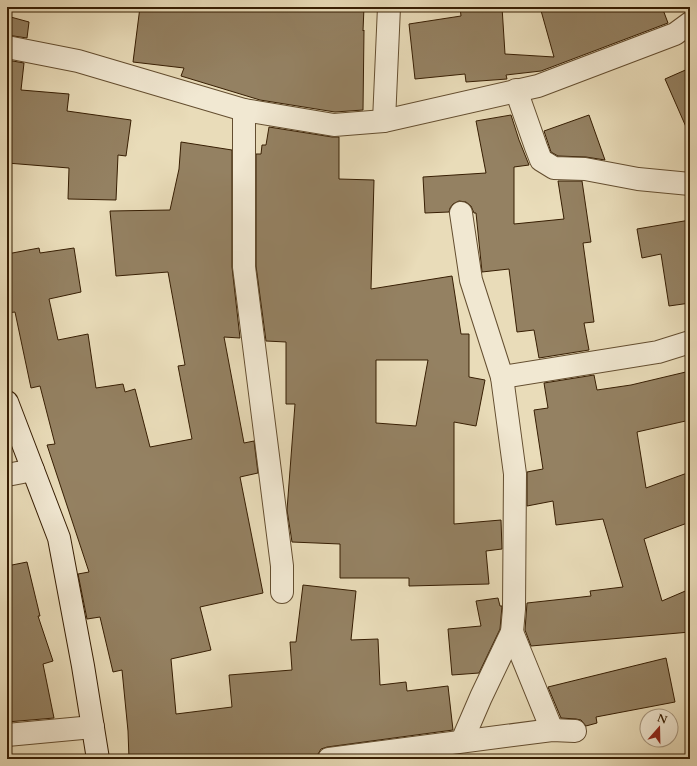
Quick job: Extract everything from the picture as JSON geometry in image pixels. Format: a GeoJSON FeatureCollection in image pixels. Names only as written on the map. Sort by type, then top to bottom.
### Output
{"type":"FeatureCollection","features":[{"type":"Feature","properties":{"kind":"street"},"geometry":{"type":"LineString","coordinates":[[384,121],[389,7]]}},
{"type":"Feature","properties":{"kind":"street"},"geometry":{"type":"LineString","coordinates":[[7,47],[78,61],[244,110],[334,125],[384,121],[538,86],[675,34],[690,23]]}},
{"type":"Feature","properties":{"kind":"street"},"geometry":{"type":"LineString","coordinates":[[516,90],[541,160],[554,168],[585,170],[638,179],[690,184]]}},
{"type":"Feature","properties":{"kind":"street"},"geometry":{"type":"LineString","coordinates":[[244,110],[244,267],[282,566],[282,592]]}},
{"type":"Feature","properties":{"kind":"street"},"geometry":{"type":"LineString","coordinates":[[461,213],[471,280],[502,377],[515,474],[514,609],[512,632],[480,697],[462,741]]}},
{"type":"Feature","properties":{"kind":"street"},"geometry":{"type":"LineString","coordinates":[[502,377],[658,352],[690,342]]}},
{"type":"Feature","properties":{"kind":"street"},"geometry":{"type":"LineString","coordinates":[[7,402],[59,538],[82,658],[98,759]]}},
{"type":"Feature","properties":{"kind":"street"},"geometry":{"type":"LineString","coordinates":[[7,476],[33,470]]}},
{"type":"Feature","properties":{"kind":"street"},"geometry":{"type":"LineString","coordinates":[[512,632],[552,730]]}},
{"type":"Feature","properties":{"kind":"street"},"geometry":{"type":"LineString","coordinates":[[7,735],[93,727]]}},
{"type":"Feature","properties":{"kind":"street"},"geometry":{"type":"LineString","coordinates":[[330,759],[552,730],[575,732]]}},
{"type":"Feature","properties":{"kind":"building"},"geometry":{"type":"Polygon","coordinates":[[[140,7],[364,7],[363,110],[335,112],[260,100],[181,76],[184,68],[133,62],[140,7]]]}},
{"type":"Feature","properties":{"kind":"building"},"geometry":{"type":"Polygon","coordinates":[[[460,7],[502,7],[505,54],[554,57],[540,7],[662,7],[668,23],[541,71],[506,75],[507,79],[466,82],[465,74],[415,79],[409,24],[461,16],[460,7]]]}},
{"type":"Feature","properties":{"kind":"building"},"geometry":{"type":"Polygon","coordinates":[[[7,16],[29,22],[27,38],[7,35],[7,16]]]}},
{"type":"Feature","properties":{"kind":"building"},"geometry":{"type":"Polygon","coordinates":[[[7,60],[24,63],[21,90],[69,94],[67,111],[131,120],[126,156],[118,155],[116,200],[68,199],[69,168],[7,163],[7,60]]]}},
{"type":"Feature","properties":{"kind":"building"},"geometry":{"type":"Polygon","coordinates":[[[690,68],[690,136],[665,79],[690,68]]]}},
{"type":"Feature","properties":{"kind":"building"},"geometry":{"type":"Polygon","coordinates":[[[511,115],[529,165],[514,167],[514,224],[564,219],[558,181],[582,181],[591,242],[583,243],[594,322],[584,323],[589,350],[539,358],[534,330],[517,332],[509,269],[482,272],[476,213],[474,213],[471,206],[466,202],[459,201],[453,204],[449,212],[425,213],[423,177],[486,173],[476,121],[511,115]]]}},
{"type":"Feature","properties":{"kind":"building"},"geometry":{"type":"Polygon","coordinates":[[[589,115],[605,160],[586,157],[558,156],[551,152],[544,131],[589,115]]]}},
{"type":"Feature","properties":{"kind":"building"},"geometry":{"type":"Polygon","coordinates":[[[269,127],[339,137],[339,179],[374,180],[371,289],[452,276],[461,334],[469,334],[469,377],[485,380],[476,426],[454,422],[454,524],[501,520],[502,549],[486,551],[489,584],[409,586],[409,578],[340,578],[340,544],[292,542],[287,510],[295,404],[286,404],[286,342],[266,341],[256,266],[256,154],[261,154],[262,145],[266,145],[269,127]],[[376,360],[376,423],[416,426],[428,360],[376,360]]]}},
{"type":"Feature","properties":{"kind":"building"},"geometry":{"type":"Polygon","coordinates":[[[181,142],[232,150],[232,267],[240,338],[224,337],[244,443],[254,441],[258,473],[240,477],[263,593],[200,607],[211,650],[171,659],[176,714],[232,707],[229,675],[292,670],[290,642],[296,642],[303,585],[356,591],[351,640],[378,639],[380,685],[406,682],[407,691],[448,686],[453,730],[327,747],[321,749],[317,759],[129,759],[122,670],[113,672],[100,617],[87,619],[78,574],[89,572],[47,445],[55,444],[40,386],[31,388],[15,312],[7,313],[7,254],[39,248],[40,253],[74,248],[81,292],[49,299],[58,340],[88,334],[96,388],[123,384],[125,392],[135,389],[150,447],[192,439],[178,366],[185,365],[168,272],[116,276],[110,211],[170,210],[179,169],[181,142]]]}},
{"type":"Feature","properties":{"kind":"building"},"geometry":{"type":"Polygon","coordinates":[[[690,220],[690,303],[669,306],[661,254],[642,258],[637,229],[690,220]]]}},
{"type":"Feature","properties":{"kind":"building"},"geometry":{"type":"Polygon","coordinates":[[[690,371],[690,420],[637,432],[646,488],[690,472],[690,522],[644,539],[662,601],[690,589],[690,632],[531,646],[525,630],[527,603],[591,596],[590,591],[623,587],[603,519],[556,525],[553,501],[527,506],[527,472],[543,469],[534,410],[548,408],[544,383],[594,375],[597,390],[631,385],[690,371]]]}},
{"type":"Feature","properties":{"kind":"building"},"geometry":{"type":"Polygon","coordinates":[[[27,562],[40,616],[38,616],[53,661],[43,664],[54,718],[7,722],[7,566],[27,562]]]}},
{"type":"Feature","properties":{"kind":"building"},"geometry":{"type":"Polygon","coordinates":[[[498,598],[500,606],[502,606],[500,629],[479,673],[452,675],[448,629],[481,626],[476,601],[498,598]]]}},
{"type":"Feature","properties":{"kind":"building"},"geometry":{"type":"Polygon","coordinates":[[[666,658],[675,702],[596,717],[597,723],[586,726],[581,720],[561,718],[548,687],[666,658]]]}}]}
